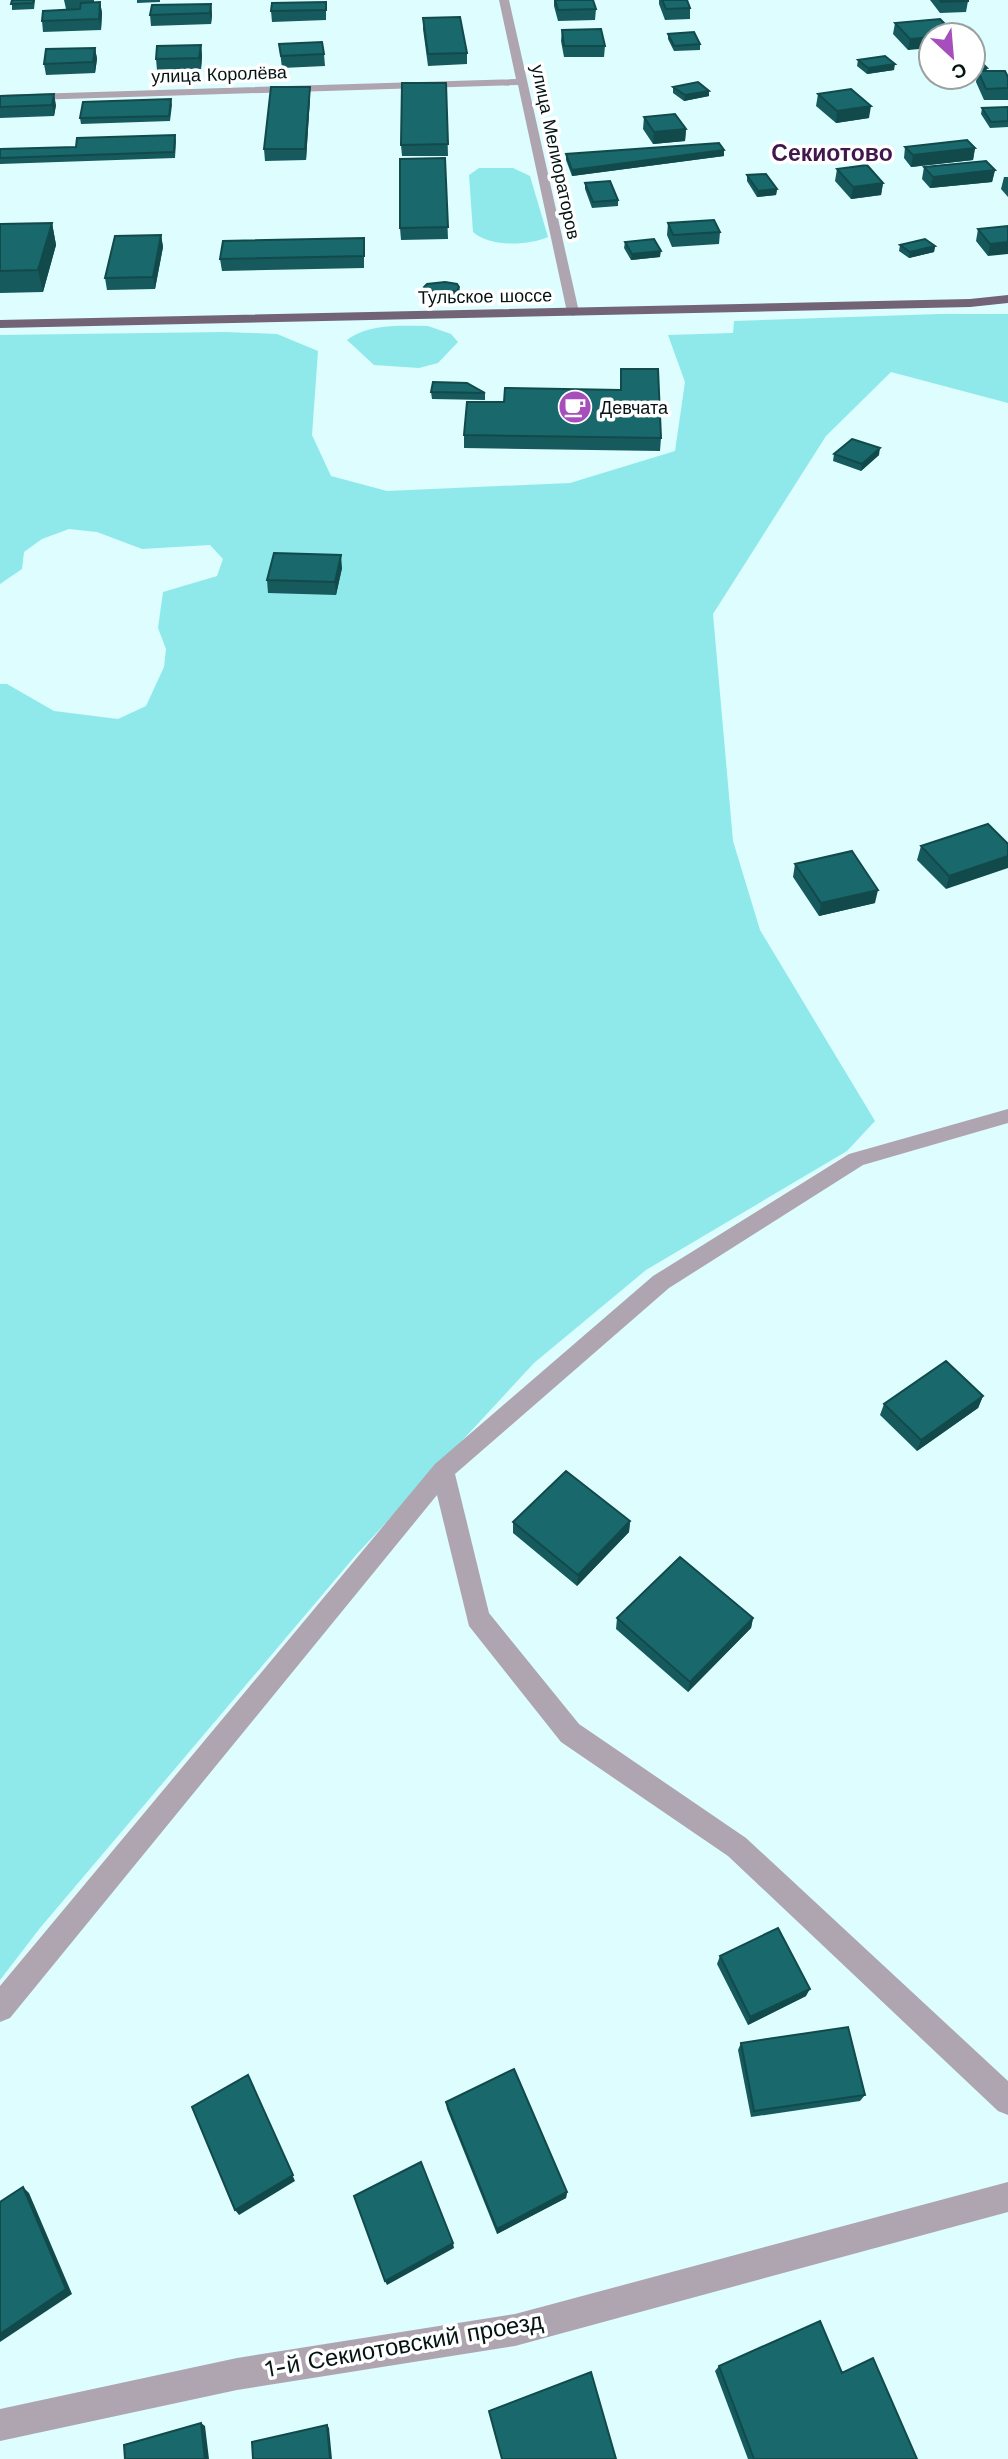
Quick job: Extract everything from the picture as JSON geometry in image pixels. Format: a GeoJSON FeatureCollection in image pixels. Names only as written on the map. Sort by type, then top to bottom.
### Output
{"type":"FeatureCollection","features":[{"type":"Feature","properties":{"kind":"main road"},"geometry":{"type":"LineString","coordinates":[[970,303],[1008,299]]}},
{"type":"Feature","properties":{"kind":"main road","name":"Тульское шоссе"},"geometry":{"type":"LineString","coordinates":[[0,324],[970,303]]}},
{"type":"Feature","properties":{"kind":"main road"},"geometry":{"type":"LineString","coordinates":[[970,303],[1008,306]]}},
{"type":"Feature","properties":{"kind":"street","name":"улица Мелиораторов"},"geometry":{"type":"LineString","coordinates":[[504,0],[573,312]]}},
{"type":"Feature","properties":{"kind":"street","name":"улица Королёва"},"geometry":{"type":"LineString","coordinates":[[0,98],[523,82]]}},
{"type":"Feature","properties":{"kind":"street"},"geometry":{"type":"LineString","coordinates":[[0,2008],[443,1471],[661,1282],[856,1159],[1008,1115]]}},
{"type":"Feature","properties":{"kind":"street"},"geometry":{"type":"LineString","coordinates":[[443,1471],[478,1618],[570,1733],[737,1847],[1008,2101]]}},
{"type":"Feature","properties":{"kind":"street","name":"1-й Секиотовский проезд"},"geometry":{"type":"LineString","coordinates":[[0,2425],[237,2374],[515,2330],[1008,2197]]}},
{"type":"Feature","properties":{"kind":"shaded area"},"geometry":{"type":"Polygon","coordinates":[[[479,168],[513,168],[530,176],[548,237],[509,244],[480,237],[473,232],[469,175],[479,168]]]}},
{"type":"Feature","properties":{"kind":"shaded area"},"geometry":{"type":"Polygon","coordinates":[[[1008,314],[1008,403],[891,372],[826,436],[713,614],[733,841],[760,930],[875,1121],[847,1151],[646,1270],[534,1363],[356,1555],[40,1928],[0,1980],[0,684],[7,684],[54,711],[118,719],[146,706],[164,667],[166,649],[158,628],[163,592],[217,576],[223,559],[210,545],[142,549],[97,532],[69,529],[42,539],[24,552],[22,569],[0,584],[0,335],[225,332],[277,334],[318,351],[312,435],[331,476],[387,491],[570,483],[675,451],[685,382],[668,335],[733,333],[734,321],[1008,314]]]}},
{"type":"Feature","properties":{"kind":"shaded area"},"geometry":{"type":"Polygon","coordinates":[[[428,326],[451,334],[458,342],[438,363],[419,368],[374,365],[347,340],[376,328],[428,326]]]}},
{"type":"Feature","properties":{"kind":"building"},"geometry":{"type":"Polygon","coordinates":[[[12,0],[34,0],[33,3],[11,4],[12,0]]]}},
{"type":"Feature","properties":{"kind":"building"},"geometry":{"type":"Polygon","coordinates":[[[555,0],[593,0],[596,9],[558,10],[555,0]]]}},
{"type":"Feature","properties":{"kind":"building"},"geometry":{"type":"Polygon","coordinates":[[[662,0],[687,0],[690,8],[666,9],[662,0]]]}},
{"type":"Feature","properties":{"kind":"building"},"geometry":{"type":"Polygon","coordinates":[[[940,0],[968,0],[968,1],[941,2],[940,0]]]}},
{"type":"Feature","properties":{"kind":"building"},"geometry":{"type":"Polygon","coordinates":[[[100,2],[99,19],[42,21],[43,11],[80,9],[81,3],[100,2]]]}},
{"type":"Feature","properties":{"kind":"building"},"geometry":{"type":"Polygon","coordinates":[[[326,2],[326,10],[271,11],[272,3],[326,2]]]}},
{"type":"Feature","properties":{"kind":"building"},"geometry":{"type":"Polygon","coordinates":[[[211,4],[210,13],[150,15],[152,5],[211,4]]]}},
{"type":"Feature","properties":{"kind":"building"},"geometry":{"type":"Polygon","coordinates":[[[460,17],[467,53],[428,54],[423,18],[460,17]]]}},
{"type":"Feature","properties":{"kind":"building"},"geometry":{"type":"Polygon","coordinates":[[[917,21],[917,38],[910,39],[895,23],[917,21]]]}},
{"type":"Feature","properties":{"kind":"building"},"geometry":{"type":"Polygon","coordinates":[[[601,29],[605,46],[564,46],[562,30],[601,29]]]}},
{"type":"Feature","properties":{"kind":"building"},"geometry":{"type":"Polygon","coordinates":[[[694,32],[700,44],[674,46],[668,34],[694,32]]]}},
{"type":"Feature","properties":{"kind":"building"},"geometry":{"type":"Polygon","coordinates":[[[322,42],[324,54],[281,56],[279,44],[322,42]]]}},
{"type":"Feature","properties":{"kind":"building"},"geometry":{"type":"Polygon","coordinates":[[[201,45],[199,58],[156,59],[157,46],[201,45]]]}},
{"type":"Feature","properties":{"kind":"building"},"geometry":{"type":"Polygon","coordinates":[[[95,48],[93,62],[44,64],[46,49],[95,48]]]}},
{"type":"Feature","properties":{"kind":"building"},"geometry":{"type":"Polygon","coordinates":[[[885,56],[895,64],[868,68],[858,60],[885,56]]]}},
{"type":"Feature","properties":{"kind":"building"},"geometry":{"type":"Polygon","coordinates":[[[987,71],[1005,71],[1008,88],[987,89],[987,71]]]}},
{"type":"Feature","properties":{"kind":"building"},"geometry":{"type":"Polygon","coordinates":[[[698,82],[709,91],[685,95],[673,87],[698,82]]]}},
{"type":"Feature","properties":{"kind":"building"},"geometry":{"type":"Polygon","coordinates":[[[402,83],[446,83],[448,144],[401,145],[402,83]]]}},
{"type":"Feature","properties":{"kind":"building"},"geometry":{"type":"Polygon","coordinates":[[[271,87],[310,87],[305,149],[264,149],[271,87]]]}},
{"type":"Feature","properties":{"kind":"building"},"geometry":{"type":"Polygon","coordinates":[[[851,89],[871,106],[837,111],[818,94],[851,89]]]}},
{"type":"Feature","properties":{"kind":"building"},"geometry":{"type":"Polygon","coordinates":[[[54,94],[52,105],[0,107],[0,96],[54,94]]]}},
{"type":"Feature","properties":{"kind":"building"},"geometry":{"type":"Polygon","coordinates":[[[171,99],[169,116],[80,118],[83,102],[171,99]]]}},
{"type":"Feature","properties":{"kind":"building"},"geometry":{"type":"Polygon","coordinates":[[[1008,107],[1008,121],[991,122],[982,108],[1008,107]]]}},
{"type":"Feature","properties":{"kind":"building"},"geometry":{"type":"Polygon","coordinates":[[[675,114],[686,129],[654,132],[644,117],[675,114]]]}},
{"type":"Feature","properties":{"kind":"building"},"geometry":{"type":"Polygon","coordinates":[[[175,135],[174,152],[0,158],[0,149],[76,147],[77,138],[175,135]]]}},
{"type":"Feature","properties":{"kind":"building"},"geometry":{"type":"Polygon","coordinates":[[[967,140],[975,148],[913,155],[905,147],[967,140]]]}},
{"type":"Feature","properties":{"kind":"building"},"geometry":{"type":"Polygon","coordinates":[[[719,143],[724,150],[572,170],[566,154],[719,143]]]}},
{"type":"Feature","properties":{"kind":"building"},"geometry":{"type":"Polygon","coordinates":[[[445,158],[448,227],[400,228],[400,159],[445,158]]]}},
{"type":"Feature","properties":{"kind":"building"},"geometry":{"type":"Polygon","coordinates":[[[986,161],[995,170],[933,177],[924,167],[986,161]]]}},
{"type":"Feature","properties":{"kind":"building"},"geometry":{"type":"Polygon","coordinates":[[[867,165],[883,183],[853,187],[837,169],[867,165]]]}},
{"type":"Feature","properties":{"kind":"building"},"geometry":{"type":"Polygon","coordinates":[[[766,174],[777,189],[758,191],[747,175],[766,174]]]}},
{"type":"Feature","properties":{"kind":"building"},"geometry":{"type":"Polygon","coordinates":[[[610,181],[618,200],[593,202],[585,183],[610,181]]]}},
{"type":"Feature","properties":{"kind":"building"},"geometry":{"type":"Polygon","coordinates":[[[714,220],[720,232],[673,235],[668,223],[714,220]]]}},
{"type":"Feature","properties":{"kind":"building"},"geometry":{"type":"Polygon","coordinates":[[[52,223],[38,270],[0,271],[0,224],[52,223]]]}},
{"type":"Feature","properties":{"kind":"building"},"geometry":{"type":"Polygon","coordinates":[[[1008,226],[1008,242],[990,244],[978,229],[1008,226]]]}},
{"type":"Feature","properties":{"kind":"building"},"geometry":{"type":"Polygon","coordinates":[[[161,235],[153,277],[105,278],[115,236],[161,235]]]}},
{"type":"Feature","properties":{"kind":"building"},"geometry":{"type":"Polygon","coordinates":[[[364,238],[364,256],[220,259],[223,241],[364,238]]]}},
{"type":"Feature","properties":{"kind":"building"},"geometry":{"type":"Polygon","coordinates":[[[654,239],[661,251],[632,254],[625,242],[654,239]]]}},
{"type":"Feature","properties":{"kind":"building"},"geometry":{"type":"Polygon","coordinates":[[[925,239],[935,246],[910,252],[900,245],[925,239]]]}},
{"type":"Feature","properties":{"kind":"building"},"geometry":{"type":"Polygon","coordinates":[[[427,284],[457,284],[457,291],[433,293],[424,287],[427,284]]]}},
{"type":"Feature","properties":{"kind":"building"},"geometry":{"type":"Polygon","coordinates":[[[621,369],[658,369],[661,438],[464,435],[467,402],[504,402],[505,388],[621,390],[621,369]]]}},
{"type":"Feature","properties":{"kind":"building"},"geometry":{"type":"Polygon","coordinates":[[[433,382],[467,383],[485,393],[431,392],[433,382]]]}},
{"type":"Feature","properties":{"kind":"building"},"geometry":{"type":"Polygon","coordinates":[[[852,439],[880,448],[862,464],[834,454],[852,439]]]}},
{"type":"Feature","properties":{"kind":"building"},"geometry":{"type":"Polygon","coordinates":[[[274,553],[341,555],[335,582],[267,580],[274,553]]]}},
{"type":"Feature","properties":{"kind":"building"},"geometry":{"type":"Polygon","coordinates":[[[988,824],[1008,844],[1008,856],[949,876],[921,846],[988,824]]]}},
{"type":"Feature","properties":{"kind":"building"},"geometry":{"type":"Polygon","coordinates":[[[852,851],[878,890],[821,903],[795,864],[852,851]]]}},
{"type":"Feature","properties":{"kind":"building"},"geometry":{"type":"Polygon","coordinates":[[[946,1361],[983,1396],[921,1440],[884,1404],[946,1361]]]}},
{"type":"Feature","properties":{"kind":"building"},"geometry":{"type":"Polygon","coordinates":[[[566,1471],[630,1521],[578,1575],[513,1522],[566,1471]]]}},
{"type":"Feature","properties":{"kind":"building"},"geometry":{"type":"Polygon","coordinates":[[[680,1557],[753,1618],[690,1682],[617,1618],[680,1557]]]}},
{"type":"Feature","properties":{"kind":"building"},"geometry":{"type":"Polygon","coordinates":[[[778,1928],[810,1989],[750,2017],[720,1956],[778,1928]]]}},
{"type":"Feature","properties":{"kind":"building"},"geometry":{"type":"Polygon","coordinates":[[[848,2027],[865,2095],[754,2111],[741,2043],[848,2027]]]}},
{"type":"Feature","properties":{"kind":"building"},"geometry":{"type":"Polygon","coordinates":[[[514,2069],[567,2192],[497,2229],[446,2102],[514,2069]]]}},
{"type":"Feature","properties":{"kind":"building"},"geometry":{"type":"Polygon","coordinates":[[[248,2075],[293,2175],[235,2210],[192,2107],[248,2075]]]}},
{"type":"Feature","properties":{"kind":"building"},"geometry":{"type":"Polygon","coordinates":[[[421,2162],[453,2243],[385,2281],[354,2196],[421,2162]]]}},
{"type":"Feature","properties":{"kind":"building"},"geometry":{"type":"Polygon","coordinates":[[[23,2187],[66,2289],[0,2334],[0,2202],[23,2187]]]}},
{"type":"Feature","properties":{"kind":"building"},"geometry":{"type":"Polygon","coordinates":[[[820,2321],[842,2373],[873,2358],[917,2459],[754,2459],[719,2366],[820,2321]]]}},
{"type":"Feature","properties":{"kind":"building"},"geometry":{"type":"Polygon","coordinates":[[[591,2372],[616,2459],[502,2459],[489,2411],[591,2372]]]}},
{"type":"Feature","properties":{"kind":"building"},"geometry":{"type":"Polygon","coordinates":[[[201,2423],[205,2459],[125,2459],[124,2445],[201,2423]]]}},
{"type":"Feature","properties":{"kind":"building"},"geometry":{"type":"Polygon","coordinates":[[[327,2425],[330,2459],[253,2459],[252,2442],[327,2425]]]}},
{"type":"Feature","properties":{"kind":"place","name":"Девчата"},"geometry":{"type":"Point","coordinates":[575,407]}},
{"type":"Feature","properties":{"kind":"district","name":"Секиотово"},"geometry":{"type":"Point","coordinates":[832,153]}}]}
